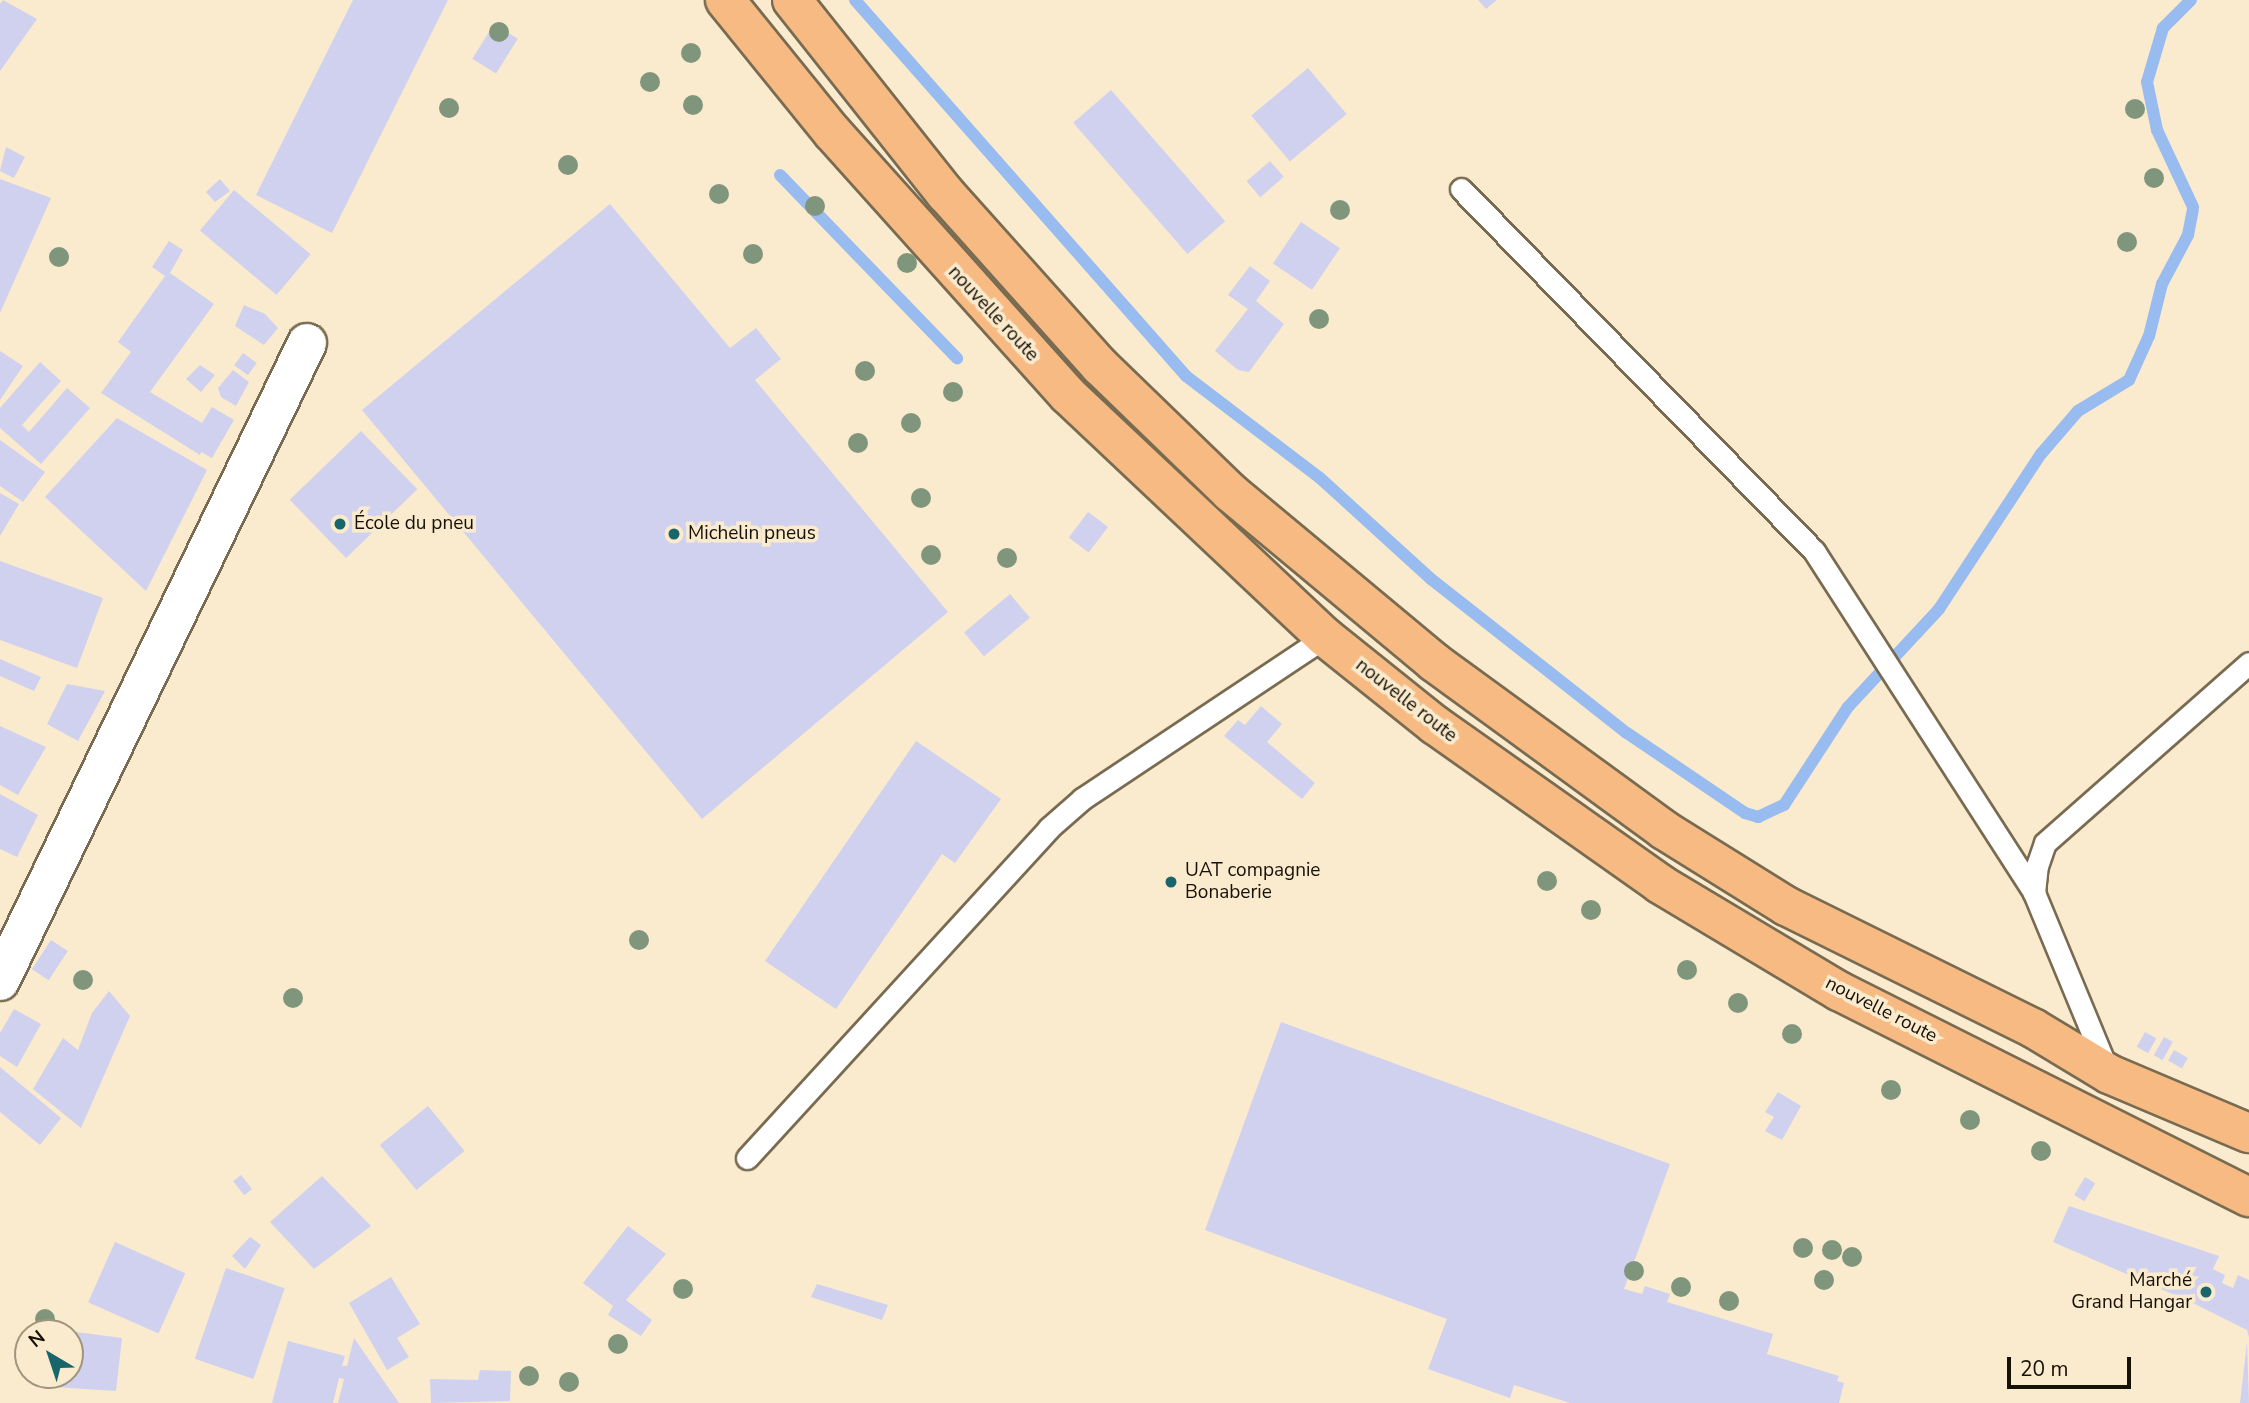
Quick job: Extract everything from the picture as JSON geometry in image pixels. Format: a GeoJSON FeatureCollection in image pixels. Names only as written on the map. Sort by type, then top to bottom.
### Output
{"type":"FeatureCollection","features":[{"type":"Feature","properties":{"kind":"highway","name":"nouvelle route"},"geometry":{"type":"LineString","coordinates":[[725,0],[841,142],[1068,395],[1325,637],[1435,725],[1660,884],[1839,991],[2249,1197]]}},
{"type":"Feature","properties":{"kind":"highway"},"geometry":{"type":"LineString","coordinates":[[792,0],[946,194],[1100,366],[1230,492],[1434,662],[1664,830],[1775,899],[2033,1028],[2109,1074],[2249,1133]]}},
{"type":"Feature","properties":{"kind":"street"},"geometry":{"type":"LineString","coordinates":[[0,981],[307,343]]}},
{"type":"Feature","properties":{"kind":"lane"},"geometry":{"type":"LineString","coordinates":[[1461,188],[1814,551],[2034,893],[2109,1074]]}},
{"type":"Feature","properties":{"kind":"lane"},"geometry":{"type":"LineString","coordinates":[[747,1158],[1049,828],[1082,799],[1325,637]]}},
{"type":"Feature","properties":{"kind":"lane"},"geometry":{"type":"LineString","coordinates":[[2034,893],[2045,843],[2249,663]]}},
{"type":"Feature","properties":{"kind":"building"},"geometry":{"type":"Polygon","coordinates":[[[3,0],[37,19],[0,71],[0,4],[3,0]]]}},
{"type":"Feature","properties":{"kind":"building"},"geometry":{"type":"Polygon","coordinates":[[[353,0],[448,0],[332,233],[256,195],[353,0]]]}},
{"type":"Feature","properties":{"kind":"building"},"geometry":{"type":"Polygon","coordinates":[[[1478,0],[1497,0],[1486,9],[1478,0]]]}},
{"type":"Feature","properties":{"kind":"building"},"geometry":{"type":"Polygon","coordinates":[[[494,24],[518,39],[496,74],[472,59],[494,24]]]}},
{"type":"Feature","properties":{"kind":"building"},"geometry":{"type":"Polygon","coordinates":[[[1308,68],[1347,114],[1290,162],[1251,116],[1308,68]]]}},
{"type":"Feature","properties":{"kind":"building"},"geometry":{"type":"Polygon","coordinates":[[[1111,90],[1225,221],[1187,254],[1073,123],[1111,90]]]}},
{"type":"Feature","properties":{"kind":"building"},"geometry":{"type":"Polygon","coordinates":[[[6,147],[25,157],[14,178],[0,171],[6,147]]]}},
{"type":"Feature","properties":{"kind":"building"},"geometry":{"type":"Polygon","coordinates":[[[1270,161],[1284,177],[1260,197],[1247,181],[1270,161]]]}},
{"type":"Feature","properties":{"kind":"building"},"geometry":{"type":"Polygon","coordinates":[[[0,179],[51,198],[0,313],[0,179]]]}},
{"type":"Feature","properties":{"kind":"building"},"geometry":{"type":"Polygon","coordinates":[[[220,179],[230,191],[215,202],[206,192],[220,179]]]}},
{"type":"Feature","properties":{"kind":"building"},"geometry":{"type":"Polygon","coordinates":[[[234,190],[311,254],[277,295],[200,231],[234,190]]]}},
{"type":"Feature","properties":{"kind":"building","name":"Michelin pneus"},"geometry":{"type":"Polygon","coordinates":[[[610,204],[730,348],[756,328],[781,359],[755,380],[948,612],[702,819],[362,410],[610,204]]]}},
{"type":"Feature","properties":{"kind":"building"},"geometry":{"type":"Polygon","coordinates":[[[1301,222],[1340,248],[1312,290],[1273,263],[1301,222]]]}},
{"type":"Feature","properties":{"kind":"building"},"geometry":{"type":"Polygon","coordinates":[[[169,241],[183,250],[170,273],[214,304],[150,392],[202,423],[212,407],[234,420],[212,458],[201,452],[200,455],[101,393],[131,352],[118,342],[165,276],[152,267],[169,241]]]}},
{"type":"Feature","properties":{"kind":"building"},"geometry":{"type":"Polygon","coordinates":[[[1250,266],[1270,281],[1256,301],[1284,324],[1249,372],[1238,370],[1215,351],[1248,309],[1228,295],[1250,266]]]}},
{"type":"Feature","properties":{"kind":"building"},"geometry":{"type":"Polygon","coordinates":[[[244,305],[265,314],[278,328],[264,345],[235,326],[244,305]]]}},
{"type":"Feature","properties":{"kind":"building"},"geometry":{"type":"Polygon","coordinates":[[[0,351],[23,366],[0,400],[0,351]]]}},
{"type":"Feature","properties":{"kind":"building"},"geometry":{"type":"Polygon","coordinates":[[[243,353],[257,363],[248,375],[234,365],[243,353]]]}},
{"type":"Feature","properties":{"kind":"building"},"geometry":{"type":"Polygon","coordinates":[[[40,362],[61,381],[22,425],[29,432],[67,388],[90,408],[41,464],[0,428],[0,408],[40,362]]]}},
{"type":"Feature","properties":{"kind":"building"},"geometry":{"type":"Polygon","coordinates":[[[200,365],[215,375],[201,392],[186,379],[200,365]]]}},
{"type":"Feature","properties":{"kind":"building"},"geometry":{"type":"Polygon","coordinates":[[[233,370],[249,382],[236,406],[221,397],[218,388],[233,370]]]}},
{"type":"Feature","properties":{"kind":"building"},"geometry":{"type":"Polygon","coordinates":[[[117,418],[207,470],[146,591],[45,497],[117,418]]]}},
{"type":"Feature","properties":{"kind":"building","name":"École du pneu"},"geometry":{"type":"Polygon","coordinates":[[[361,431],[417,489],[346,558],[290,500],[361,431]]]}},
{"type":"Feature","properties":{"kind":"building"},"geometry":{"type":"Polygon","coordinates":[[[0,440],[45,472],[23,502],[0,486],[0,440]]]}},
{"type":"Feature","properties":{"kind":"building"},"geometry":{"type":"Polygon","coordinates":[[[0,493],[19,504],[0,536],[0,493]]]}},
{"type":"Feature","properties":{"kind":"building"},"geometry":{"type":"Polygon","coordinates":[[[1088,512],[1108,527],[1089,553],[1069,538],[1088,512]]]}},
{"type":"Feature","properties":{"kind":"building"},"geometry":{"type":"Polygon","coordinates":[[[0,561],[103,598],[77,668],[0,640],[0,561]]]}},
{"type":"Feature","properties":{"kind":"building"},"geometry":{"type":"Polygon","coordinates":[[[1010,594],[1030,618],[984,656],[964,633],[1010,594]]]}},
{"type":"Feature","properties":{"kind":"building"},"geometry":{"type":"Polygon","coordinates":[[[0,659],[41,677],[34,691],[0,676],[0,659]]]}},
{"type":"Feature","properties":{"kind":"building"},"geometry":{"type":"Polygon","coordinates":[[[67,684],[105,691],[78,741],[47,724],[67,684]]]}},
{"type":"Feature","properties":{"kind":"building"},"geometry":{"type":"Polygon","coordinates":[[[1261,706],[1282,724],[1267,742],[1315,783],[1302,799],[1224,736],[1238,720],[1245,725],[1261,706]]]}},
{"type":"Feature","properties":{"kind":"building"},"geometry":{"type":"Polygon","coordinates":[[[0,726],[46,747],[18,795],[0,785],[0,726]]]}},
{"type":"Feature","properties":{"kind":"building"},"geometry":{"type":"Polygon","coordinates":[[[916,741],[1001,799],[955,863],[942,854],[836,1009],[765,961],[916,741]]]}},
{"type":"Feature","properties":{"kind":"building"},"geometry":{"type":"Polygon","coordinates":[[[0,794],[38,815],[17,857],[0,849],[0,794]]]}},
{"type":"Feature","properties":{"kind":"building"},"geometry":{"type":"Polygon","coordinates":[[[51,940],[68,951],[49,980],[32,969],[51,940]]]}},
{"type":"Feature","properties":{"kind":"building"},"geometry":{"type":"Polygon","coordinates":[[[109,991],[130,1016],[81,1128],[33,1089],[63,1038],[78,1050],[92,1013],[109,991]]]}},
{"type":"Feature","properties":{"kind":"building"},"geometry":{"type":"Polygon","coordinates":[[[14,1009],[41,1024],[17,1067],[0,1056],[0,1033],[14,1009]]]}},
{"type":"Feature","properties":{"kind":"building"},"geometry":{"type":"Polygon","coordinates":[[[1281,1022],[1670,1164],[1624,1289],[1642,1294],[1645,1286],[1670,1294],[1667,1302],[1773,1334],[1767,1354],[1839,1376],[1837,1381],[1844,1383],[1839,1403],[1570,1403],[1514,1385],[1510,1398],[1428,1369],[1447,1319],[1205,1230],[1281,1022]]]}},
{"type":"Feature","properties":{"kind":"building"},"geometry":{"type":"Polygon","coordinates":[[[2145,1032],[2156,1038],[2148,1053],[2137,1047],[2145,1032]]]}},
{"type":"Feature","properties":{"kind":"building"},"geometry":{"type":"Polygon","coordinates":[[[2164,1037],[2173,1042],[2163,1060],[2154,1055],[2164,1037]]]}},
{"type":"Feature","properties":{"kind":"building"},"geometry":{"type":"Polygon","coordinates":[[[2174,1050],[2188,1058],[2182,1068],[2168,1060],[2174,1050]]]}},
{"type":"Feature","properties":{"kind":"building"},"geometry":{"type":"Polygon","coordinates":[[[0,1067],[61,1118],[40,1145],[0,1112],[0,1067]]]}},
{"type":"Feature","properties":{"kind":"building"},"geometry":{"type":"Polygon","coordinates":[[[1778,1092],[1801,1106],[1782,1140],[1765,1131],[1774,1117],[1765,1112],[1778,1092]]]}},
{"type":"Feature","properties":{"kind":"building"},"geometry":{"type":"Polygon","coordinates":[[[428,1106],[465,1151],[416,1190],[380,1145],[428,1106]]]}},
{"type":"Feature","properties":{"kind":"building"},"geometry":{"type":"Polygon","coordinates":[[[241,1175],[252,1189],[244,1195],[233,1181],[241,1175]]]}},
{"type":"Feature","properties":{"kind":"building"},"geometry":{"type":"Polygon","coordinates":[[[322,1176],[371,1226],[314,1269],[270,1222],[322,1176]]]}},
{"type":"Feature","properties":{"kind":"building"},"geometry":{"type":"Polygon","coordinates":[[[2085,1177],[2095,1183],[2084,1201],[2074,1195],[2085,1177]]]}},
{"type":"Feature","properties":{"kind":"building","name":"Marché Grand Hangar"},"geometry":{"type":"Polygon","coordinates":[[[2069,1206],[2219,1256],[2213,1269],[2225,1275],[2222,1283],[2233,1288],[2238,1275],[2249,1280],[2249,1337],[2247,1330],[2193,1303],[2053,1242],[2069,1206]]]}},
{"type":"Feature","properties":{"kind":"building"},"geometry":{"type":"Polygon","coordinates":[[[628,1226],[666,1254],[626,1300],[652,1320],[641,1336],[608,1315],[613,1306],[583,1283],[628,1226]]]}},
{"type":"Feature","properties":{"kind":"building"},"geometry":{"type":"Polygon","coordinates":[[[250,1237],[261,1245],[245,1269],[232,1256],[250,1237]]]}},
{"type":"Feature","properties":{"kind":"building"},"geometry":{"type":"Polygon","coordinates":[[[115,1242],[185,1273],[158,1334],[88,1302],[115,1242]]]}},
{"type":"Feature","properties":{"kind":"building"},"geometry":{"type":"Polygon","coordinates":[[[226,1268],[285,1288],[253,1379],[195,1359],[226,1268]]]}},
{"type":"Feature","properties":{"kind":"building"},"geometry":{"type":"Polygon","coordinates":[[[391,1277],[420,1324],[397,1338],[409,1357],[387,1370],[349,1303],[391,1277]]]}},
{"type":"Feature","properties":{"kind":"building"},"geometry":{"type":"Polygon","coordinates":[[[817,1284],[888,1305],[882,1320],[811,1297],[817,1284]]]}},
{"type":"Feature","properties":{"kind":"building"},"geometry":{"type":"Polygon","coordinates":[[[84,1333],[122,1338],[116,1391],[84,1389],[84,1333]]]}},
{"type":"Feature","properties":{"kind":"building"},"geometry":{"type":"Polygon","coordinates":[[[354,1338],[399,1403],[338,1403],[344,1379],[339,1378],[333,1403],[272,1403],[288,1341],[345,1356],[342,1366],[347,1366],[354,1338]]]}},
{"type":"Feature","properties":{"kind":"building"},"geometry":{"type":"Polygon","coordinates":[[[2247,1342],[2249,1403],[2240,1403],[2247,1342]]]}},
{"type":"Feature","properties":{"kind":"building"},"geometry":{"type":"Polygon","coordinates":[[[480,1370],[511,1371],[510,1401],[431,1403],[430,1379],[478,1380],[480,1370]]]}},
{"type":"Feature","properties":{"kind":"waterway"},"geometry":{"type":"LineString","coordinates":[[855,0],[1186,376],[1320,478],[1431,579],[1627,733],[1745,813],[1758,817],[1784,805],[1848,707],[1939,609],[2041,454],[2078,411],[2129,380],[2149,336],[2162,284],[2188,235],[2193,210]]}},
{"type":"Feature","properties":{"kind":"waterway"},"geometry":{"type":"LineString","coordinates":[[2191,0],[2163,28],[2147,82],[2157,130],[2193,207]]}},
{"type":"Feature","properties":{"kind":"waterway"},"geometry":{"type":"LineString","coordinates":[[780,175],[957,358]]}},
{"type":"Feature","properties":{"kind":"place","name":"École du pneu"},"geometry":{"type":"Point","coordinates":[340,524]}},
{"type":"Feature","properties":{"kind":"place","name":"Michelin pneus"},"geometry":{"type":"Point","coordinates":[674,534]}},
{"type":"Feature","properties":{"kind":"place","name":"UAT compagnie Bonaberie"},"geometry":{"type":"Point","coordinates":[1171,882]}},
{"type":"Feature","properties":{"kind":"place","name":"Marché Grand Hangar"},"geometry":{"type":"Point","coordinates":[2206,1292]}}]}
